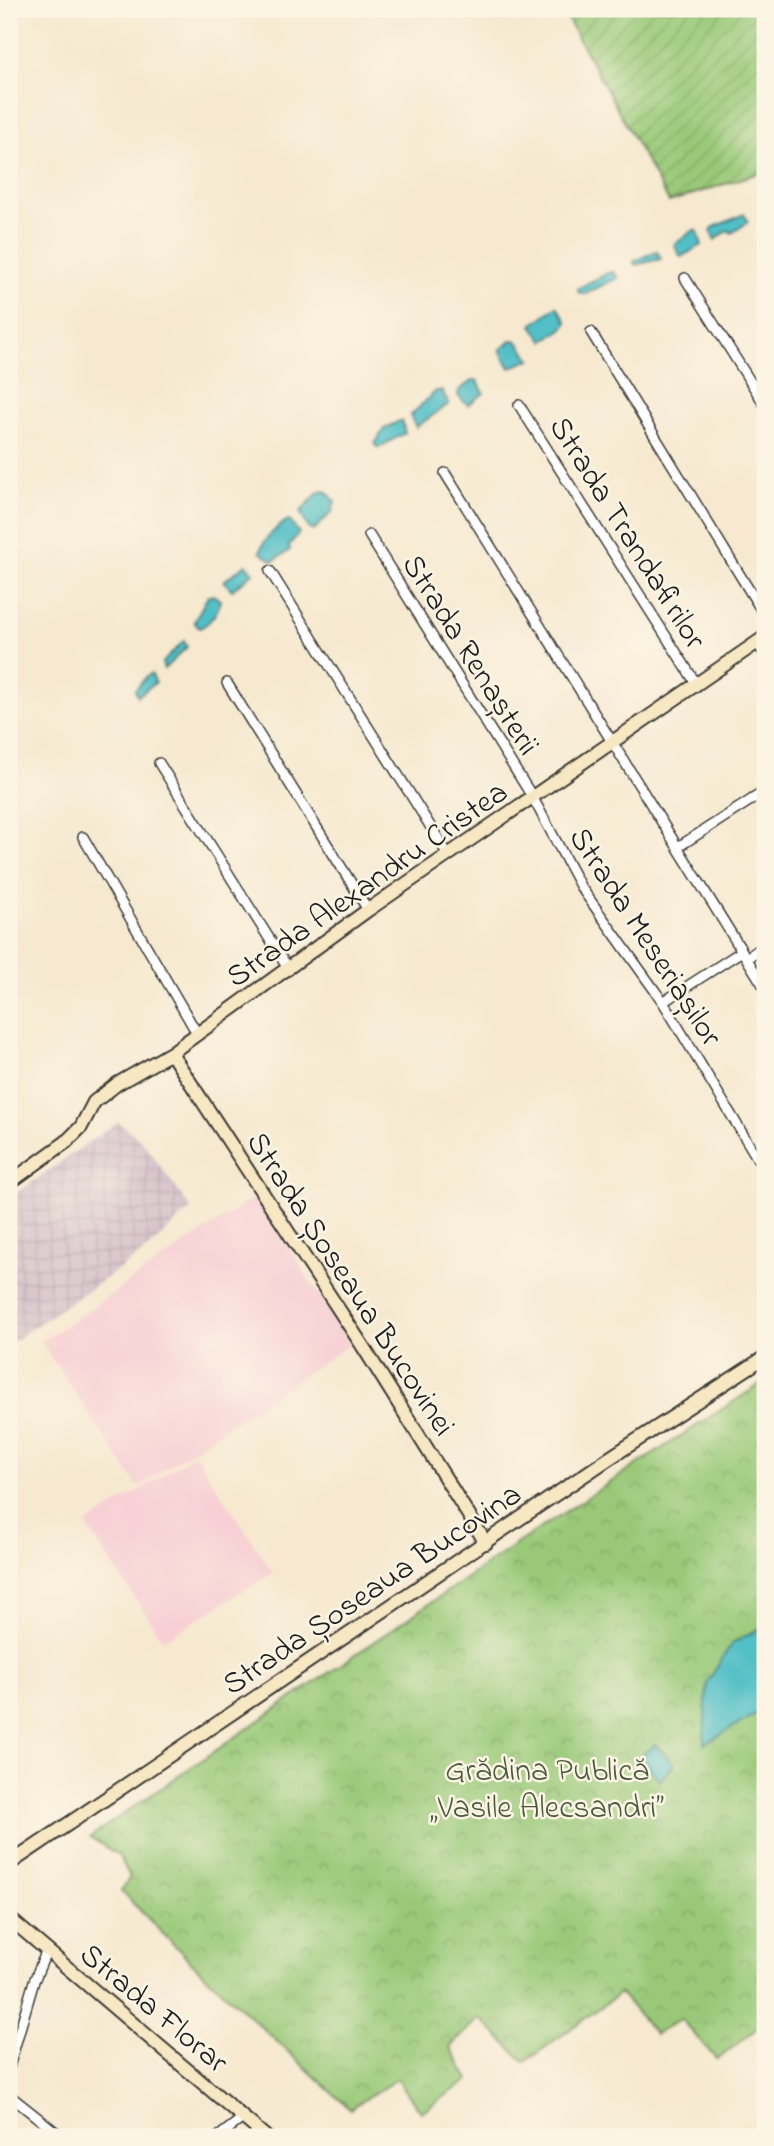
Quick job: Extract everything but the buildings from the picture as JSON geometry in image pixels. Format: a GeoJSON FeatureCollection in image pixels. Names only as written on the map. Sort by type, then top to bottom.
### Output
{"type":"FeatureCollection","features":[{"type":"Feature","properties":{"kind":"main road","name":"Strada Alexandru Cristea"},"geometry":{"type":"LineString","coordinates":[[9,1183],[66,1142],[102,1096],[117,1084],[198,1035],[368,910],[761,640]]}},
{"type":"Feature","properties":{"kind":"main road","name":"Strada Șoseaua Bucovinei"},"geometry":{"type":"LineString","coordinates":[[171,1053],[362,1345],[486,1542]]}},
{"type":"Feature","properties":{"kind":"main road","name":"Strada Șoseaua Bucovina"},"geometry":{"type":"LineString","coordinates":[[9,1864],[765,1357]]}},
{"type":"Feature","properties":{"kind":"main road","name":"Strada Florar"},"geometry":{"type":"LineString","coordinates":[[9,1918],[266,2137]]}},
{"type":"Feature","properties":{"kind":"street"},"geometry":{"type":"LineString","coordinates":[[685,278],[765,405]]}},
{"type":"Feature","properties":{"kind":"street"},"geometry":{"type":"LineString","coordinates":[[591,332],[765,615]]}},
{"type":"Feature","properties":{"kind":"street","name":"Strada Trandafirilor"},"geometry":{"type":"LineString","coordinates":[[519,405],[697,685]]}},
{"type":"Feature","properties":{"kind":"street"},"geometry":{"type":"LineString","coordinates":[[445,473],[765,988]]}},
{"type":"Feature","properties":{"kind":"street","name":"Strada Renașterii"},"geometry":{"type":"LineString","coordinates":[[369,535],[533,798]]}},
{"type":"Feature","properties":{"kind":"street"},"geometry":{"type":"LineString","coordinates":[[270,571],[449,856]]}},
{"type":"Feature","properties":{"kind":"street"},"geometry":{"type":"LineString","coordinates":[[761,640],[765,655]]}},
{"type":"Feature","properties":{"kind":"street"},"geometry":{"type":"LineString","coordinates":[[228,683],[368,910]]}},
{"type":"Feature","properties":{"kind":"street"},"geometry":{"type":"LineString","coordinates":[[159,763],[289,970]]}},
{"type":"Feature","properties":{"kind":"street"},"geometry":{"type":"LineString","coordinates":[[678,847],[765,792]]}},
{"type":"Feature","properties":{"kind":"street","name":"Strada Meseriașilor"},"geometry":{"type":"LineString","coordinates":[[533,798],[580,886],[663,1002],[765,1171]]}},
{"type":"Feature","properties":{"kind":"street"},"geometry":{"type":"LineString","coordinates":[[83,837],[198,1035]]}},
{"type":"Feature","properties":{"kind":"street"},"geometry":{"type":"LineString","coordinates":[[663,1002],[765,945]]}},
{"type":"Feature","properties":{"kind":"street"},"geometry":{"type":"LineString","coordinates":[[9,2067],[34,1981],[47,1950]]}},
{"type":"Feature","properties":{"kind":"street"},"geometry":{"type":"LineString","coordinates":[[9,2095],[62,2137]]}},
{"type":"Feature","properties":{"kind":"street"},"geometry":{"type":"LineString","coordinates":[[218,2137],[244,2117]]}},
{"type":"Feature","properties":{"kind":"shaded area"},"geometry":{"type":"Polygon","coordinates":[[[118,1122],[143,1142],[191,1209],[144,1252],[9,1344],[9,1198],[118,1122]]]}},
{"type":"Feature","properties":{"kind":"shaded area"},"geometry":{"type":"Polygon","coordinates":[[[256,1196],[350,1344],[138,1487],[41,1342],[256,1196]]]}},
{"type":"Feature","properties":{"kind":"shaded area"},"geometry":{"type":"Polygon","coordinates":[[[195,1454],[273,1573],[163,1640],[86,1525],[195,1454]]]}},
{"type":"Feature","properties":{"kind":"green space"},"geometry":{"type":"Polygon","coordinates":[[[562,9],[765,9],[765,171],[669,202],[562,9]]]}},
{"type":"Feature","properties":{"kind":"green space","name":"Grădina Publică „Vasile Alecsandri”"},"geometry":{"type":"Polygon","coordinates":[[[765,1381],[765,2022],[717,2060],[681,2019],[655,2034],[620,1993],[525,2062],[480,2018],[450,2047],[469,2080],[421,2112],[397,2079],[350,2109],[190,1961],[121,1891],[130,1877],[119,1856],[90,1837],[519,1542],[765,1381]]]}},
{"type":"Feature","properties":{"kind":"water"},"geometry":{"type":"Polygon","coordinates":[[[744,214],[748,222],[732,233],[728,230],[715,240],[711,231],[714,227],[744,214]]]}},
{"type":"Feature","properties":{"kind":"water"},"geometry":{"type":"Polygon","coordinates":[[[697,230],[702,245],[681,257],[674,245],[697,230]]]}},
{"type":"Feature","properties":{"kind":"water"},"geometry":{"type":"Polygon","coordinates":[[[657,251],[661,259],[635,265],[634,261],[657,251]]]}},
{"type":"Feature","properties":{"kind":"water"},"geometry":{"type":"Polygon","coordinates":[[[612,271],[618,278],[585,294],[578,292],[578,288],[612,271]]]}},
{"type":"Feature","properties":{"kind":"water"},"geometry":{"type":"Polygon","coordinates":[[[557,306],[567,322],[564,328],[543,341],[532,325],[557,306]]]}},
{"type":"Feature","properties":{"kind":"water"},"geometry":{"type":"Polygon","coordinates":[[[512,340],[517,341],[531,359],[510,368],[500,350],[512,340]]]}},
{"type":"Feature","properties":{"kind":"water"},"geometry":{"type":"Polygon","coordinates":[[[477,380],[484,393],[468,405],[458,396],[459,390],[477,380]]]}},
{"type":"Feature","properties":{"kind":"water"},"geometry":{"type":"Polygon","coordinates":[[[436,391],[442,391],[449,404],[416,427],[410,416],[436,391]]]}},
{"type":"Feature","properties":{"kind":"water"},"geometry":{"type":"Polygon","coordinates":[[[402,421],[405,433],[378,448],[375,444],[384,429],[402,421]]]}},
{"type":"Feature","properties":{"kind":"water"},"geometry":{"type":"Polygon","coordinates":[[[326,491],[335,501],[332,512],[314,530],[309,529],[300,512],[319,492],[326,491]]]}},
{"type":"Feature","properties":{"kind":"water"},"geometry":{"type":"Polygon","coordinates":[[[289,520],[299,533],[289,545],[290,550],[273,561],[260,552],[261,548],[272,533],[289,520]]]}},
{"type":"Feature","properties":{"kind":"water"},"geometry":{"type":"Polygon","coordinates":[[[246,564],[253,573],[232,590],[224,581],[246,564]]]}},
{"type":"Feature","properties":{"kind":"water"},"geometry":{"type":"Polygon","coordinates":[[[213,595],[220,600],[216,613],[199,628],[194,622],[208,596],[213,595]]]}},
{"type":"Feature","properties":{"kind":"water"},"geometry":{"type":"Polygon","coordinates":[[[184,641],[187,647],[164,669],[162,663],[184,641]]]}},
{"type":"Feature","properties":{"kind":"water"},"geometry":{"type":"Polygon","coordinates":[[[152,674],[155,683],[138,696],[135,690],[152,674]]]}},
{"type":"Feature","properties":{"kind":"water"},"geometry":{"type":"Polygon","coordinates":[[[765,1626],[765,1709],[704,1744],[707,1683],[732,1643],[765,1626]]]}},
{"type":"Feature","properties":{"kind":"water"},"geometry":{"type":"Polygon","coordinates":[[[655,1744],[674,1765],[660,1781],[641,1756],[655,1744]]]}}]}
